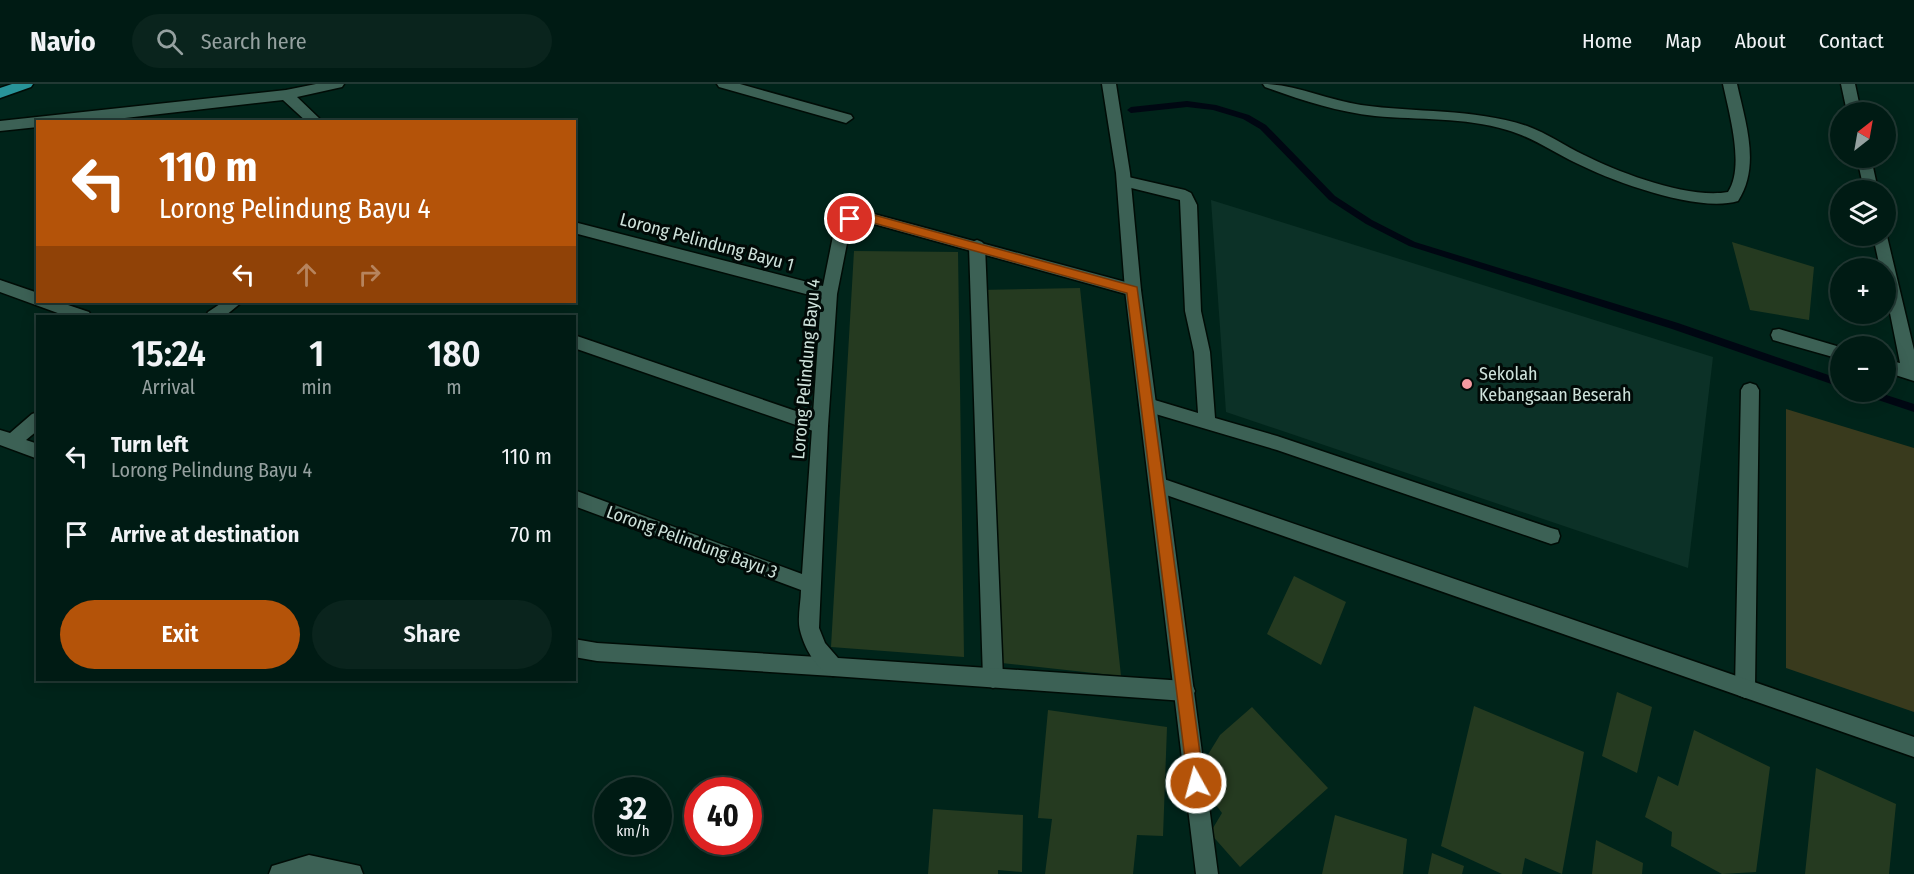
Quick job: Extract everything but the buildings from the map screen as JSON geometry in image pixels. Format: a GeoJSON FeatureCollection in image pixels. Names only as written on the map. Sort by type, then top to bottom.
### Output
{"type":"FeatureCollection","features":[{"type":"Feature","properties":{"kind":"highway"},"geometry":{"type":"LineString","coordinates":[[0,93],[26,84]]}},
{"type":"Feature","properties":{"kind":"street"},"geometry":{"type":"LineString","coordinates":[[61,120],[286,95],[337,84]]}},
{"type":"Feature","properties":{"kind":"street"},"geometry":{"type":"LineString","coordinates":[[724,84],[846,118]]}},
{"type":"Feature","properties":{"kind":"street"},"geometry":{"type":"LineString","coordinates":[[1108,84],[1124,181],[1133,290],[1207,874]]}},
{"type":"Feature","properties":{"kind":"street"},"geometry":{"type":"LineString","coordinates":[[1270,84],[1302,89],[1363,110],[1473,119],[1508,125],[1525,131],[1592,165],[1641,182],[1714,200],[1733,197],[1741,186],[1743,157],[1730,84]]}},
{"type":"Feature","properties":{"kind":"street"},"geometry":{"type":"LineString","coordinates":[[1848,84],[1852,102]]}},
{"type":"Feature","properties":{"kind":"street"},"geometry":{"type":"LineString","coordinates":[[286,95],[314,120]]}},
{"type":"Feature","properties":{"kind":"street"},"geometry":{"type":"LineString","coordinates":[[0,126],[36,122]]}},
{"type":"Feature","properties":{"kind":"street"},"geometry":{"type":"LineString","coordinates":[[1124,181],[1180,194],[1185,197],[1189,205],[1193,312],[1202,352],[1208,421]]}},
{"type":"Feature","properties":{"kind":"street","name":"Lorong Pelindung Bayu 4"},"geometry":{"type":"LineString","coordinates":[[833,667],[818,649],[809,628],[819,426],[830,294],[843,226],[850,219],[863,216],[1133,290]]}},
{"type":"Feature","properties":{"kind":"street","name":"Lorong Pelindung Bayu 1"},"geometry":{"type":"LineString","coordinates":[[576,228],[830,294]]}},
{"type":"Feature","properties":{"kind":"street"},"geometry":{"type":"LineString","coordinates":[[977,246],[993,678]]}},
{"type":"Feature","properties":{"kind":"street"},"geometry":{"type":"LineString","coordinates":[[1883,246],[1912,374],[1896,369]]}},
{"type":"Feature","properties":{"kind":"street"},"geometry":{"type":"LineString","coordinates":[[0,286],[36,299]]}},
{"type":"Feature","properties":{"kind":"street"},"geometry":{"type":"LineString","coordinates":[[45,303],[80,315]]}},
{"type":"Feature","properties":{"kind":"street"},"geometry":{"type":"LineString","coordinates":[[215,315],[233,303]]}},
{"type":"Feature","properties":{"kind":"street"},"geometry":{"type":"LineString","coordinates":[[1779,335],[1830,350]]}},
{"type":"Feature","properties":{"kind":"street"},"geometry":{"type":"LineString","coordinates":[[576,342],[819,426]]}},
{"type":"Feature","properties":{"kind":"street"},"geometry":{"type":"LineString","coordinates":[[1745,688],[1750,390]]}},
{"type":"Feature","properties":{"kind":"street"},"geometry":{"type":"LineString","coordinates":[[1148,405],[1208,421],[1551,536]]}},
{"type":"Feature","properties":{"kind":"street"},"geometry":{"type":"LineString","coordinates":[[6,440],[36,420]]}},
{"type":"Feature","properties":{"kind":"street"},"geometry":{"type":"LineString","coordinates":[[6,440],[36,451]]}},
{"type":"Feature","properties":{"kind":"street"},"geometry":{"type":"LineString","coordinates":[[1158,485],[1914,747]]}},
{"type":"Feature","properties":{"kind":"street","name":"Lorong Pelindung Bayu 3"},"geometry":{"type":"LineString","coordinates":[[576,499],[810,585]]}},
{"type":"Feature","properties":{"kind":"street"},"geometry":{"type":"LineString","coordinates":[[576,648],[597,652],[1185,691]]}},
{"type":"Feature","properties":{"kind":"street"},"geometry":{"type":"LineString","coordinates":[[280,874],[309,866],[352,874]]}},
{"type":"Feature","properties":{"kind":"shaded area","name":"Sekolah Kebangsaan Beserah"},"geometry":{"type":"Polygon","coordinates":[[[1211,200],[1713,357],[1688,568],[1226,412],[1211,200]]]}},
{"type":"Feature","properties":{"kind":"green space"},"geometry":{"type":"Polygon","coordinates":[[[1786,409],[1914,448],[1914,712],[1786,668],[1786,409]]]}},
{"type":"Feature","properties":{"kind":"waterway"},"geometry":{"type":"LineString","coordinates":[[1131,110],[1187,104],[1213,107],[1246,117],[1263,127],[1332,198],[1369,222],[1412,244],[1675,326],[1830,380]]}},
{"type":"Feature","properties":{"kind":"waterway"},"geometry":{"type":"LineString","coordinates":[[1896,402],[1914,408]]}},
{"type":"Feature","properties":{"kind":"place","name":"Sekolah Kebangsaan Beserah"},"geometry":{"type":"Point","coordinates":[1467,384]}},
{"type":"Feature","properties":{"kind":"route"},"geometry":{"type":"LineString","coordinates":[[850,219],[863,216],[1133,290],[1196,783]]}}]}
